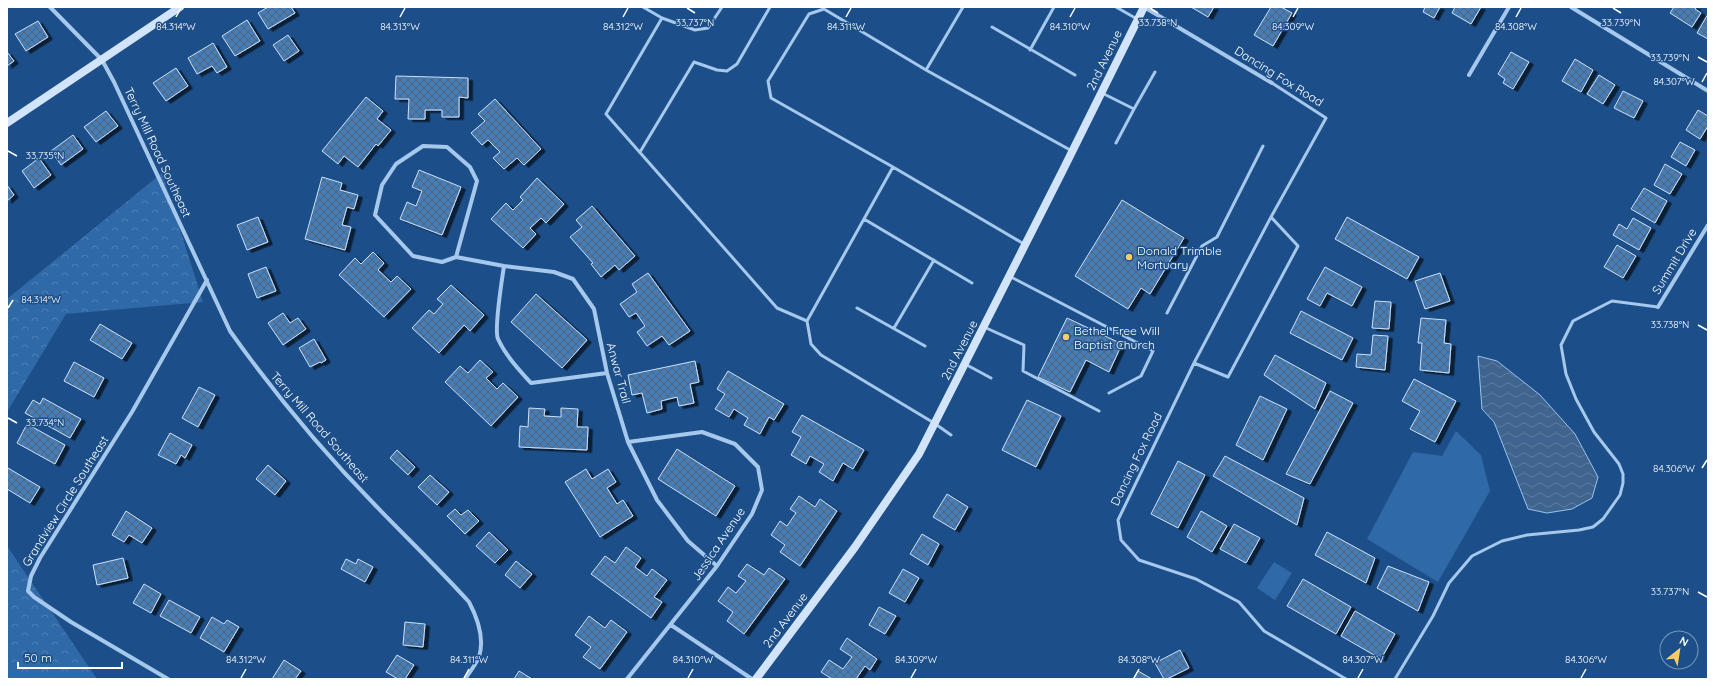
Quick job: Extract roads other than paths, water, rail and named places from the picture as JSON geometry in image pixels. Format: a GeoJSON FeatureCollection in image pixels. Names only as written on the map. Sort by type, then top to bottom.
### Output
{"type":"FeatureCollection","features":[{"type":"Feature","properties":{"kind":"street","name":"Terry Mill Road Southeast"},"geometry":{"type":"LineString","coordinates":[[50,7],[102,60],[114,82],[230,331],[251,361],[295,417],[375,505],[469,602],[478,617],[481,639],[478,658],[465,679]]}},
{"type":"Feature","properties":{"kind":"street"},"geometry":{"type":"LineString","coordinates":[[7,124],[180,7]]}},
{"type":"Feature","properties":{"kind":"street","name":"2nd Avenue"},"geometry":{"type":"LineString","coordinates":[[756,679],[864,535],[919,454],[984,327],[1143,7]]}},
{"type":"Feature","properties":{"kind":"street","name":"Dancing Fox Road"},"geometry":{"type":"LineString","coordinates":[[1143,7],[1272,83]]}},
{"type":"Feature","properties":{"kind":"street"},"geometry":{"type":"LineString","coordinates":[[1469,75],[1509,7]]}},
{"type":"Feature","properties":{"kind":"street"},"geometry":{"type":"LineString","coordinates":[[1571,7],[1708,91]]}},
{"type":"Feature","properties":{"kind":"street","name":"Anwar Trail"},"geometry":{"type":"LineString","coordinates":[[456,257],[477,181],[470,167],[447,147],[423,146],[396,164],[382,185],[375,215],[413,256],[442,262],[456,257],[504,266],[554,272],[572,279],[594,309],[607,373],[628,442],[657,500],[688,541],[717,566]]}},
{"type":"Feature","properties":{"kind":"street","name":"Summit Drive"},"geometry":{"type":"LineString","coordinates":[[1658,307],[1708,225]]}},
{"type":"Feature","properties":{"kind":"street"},"geometry":{"type":"LineString","coordinates":[[504,266],[499,300],[497,338],[508,357],[531,384],[607,373]]}},
{"type":"Feature","properties":{"kind":"street","name":"Grandview Circle Southeast"},"geometry":{"type":"LineString","coordinates":[[168,679],[71,622],[34,597],[28,591],[31,576],[40,558],[132,412],[207,280]]}},
{"type":"Feature","properties":{"kind":"street","name":"Jessica Avenue"},"geometry":{"type":"LineString","coordinates":[[627,679],[717,566],[752,514],[762,490],[758,467],[735,444],[702,432],[628,442]]}},
{"type":"Feature","properties":{"kind":"street"},"geometry":{"type":"LineString","coordinates":[[671,624],[752,679]]}},
{"type":"Feature","properties":{"kind":"lane"},"geometry":{"type":"LineString","coordinates":[[643,7],[662,18],[695,30],[708,28],[722,7]]}},
{"type":"Feature","properties":{"kind":"lane"},"geometry":{"type":"LineString","coordinates":[[640,152],[694,62],[717,70],[727,71],[737,64],[770,7]]}},
{"type":"Feature","properties":{"kind":"lane"},"geometry":{"type":"LineString","coordinates":[[926,70],[963,7]]}},
{"type":"Feature","properties":{"kind":"lane"},"geometry":{"type":"LineString","coordinates":[[1030,50],[1054,7]]}},
{"type":"Feature","properties":{"kind":"lane"},"geometry":{"type":"LineString","coordinates":[[1116,7],[1138,19]]}},
{"type":"Feature","properties":{"kind":"lane"},"geometry":{"type":"LineString","coordinates":[[1025,245],[770,98],[768,81],[809,14],[824,9],[926,70],[1072,151]]}},
{"type":"Feature","properties":{"kind":"lane"},"geometry":{"type":"LineString","coordinates":[[662,18],[606,114],[777,308],[806,321]]}},
{"type":"Feature","properties":{"kind":"lane"},"geometry":{"type":"LineString","coordinates":[[992,27],[1074,76]]}},
{"type":"Feature","properties":{"kind":"lane"},"geometry":{"type":"LineString","coordinates":[[1116,143],[1155,72]]}},
{"type":"Feature","properties":{"kind":"lane","name":"Dancing Fox Road"},"geometry":{"type":"LineString","coordinates":[[1272,83],[1326,118],[1271,217],[1194,363],[1118,520],[1121,540],[1140,560],[1196,579],[1239,602],[1264,631],[1346,679]]}},
{"type":"Feature","properties":{"kind":"lane"},"geometry":{"type":"LineString","coordinates":[[1101,92],[1134,109]]}},
{"type":"Feature","properties":{"kind":"lane"},"geometry":{"type":"LineString","coordinates":[[1167,313],[1202,246],[1217,237],[1263,146]]}},
{"type":"Feature","properties":{"kind":"lane"},"geometry":{"type":"LineString","coordinates":[[892,167],[806,321],[811,344],[821,355],[934,423],[951,435]]}},
{"type":"Feature","properties":{"kind":"lane"},"geometry":{"type":"LineString","coordinates":[[1194,363],[1228,378],[1298,246],[1271,217]]}},
{"type":"Feature","properties":{"kind":"lane"},"geometry":{"type":"LineString","coordinates":[[864,219],[972,283]]}},
{"type":"Feature","properties":{"kind":"lane"},"geometry":{"type":"LineString","coordinates":[[894,328],[934,260]]}},
{"type":"Feature","properties":{"kind":"lane"},"geometry":{"type":"LineString","coordinates":[[1009,276],[1153,351],[1141,376],[1108,393]]}},
{"type":"Feature","properties":{"kind":"lane"},"geometry":{"type":"LineString","coordinates":[[1395,679],[1434,616],[1449,583],[1472,556],[1502,541],[1526,534],[1579,530],[1592,527],[1603,519],[1620,495],[1623,483],[1623,474],[1619,464],[1594,432],[1576,399],[1566,374],[1561,344],[1573,321],[1612,301],[1658,307]]}},
{"type":"Feature","properties":{"kind":"lane"},"geometry":{"type":"LineString","coordinates":[[858,308],[925,346]]}},
{"type":"Feature","properties":{"kind":"lane"},"geometry":{"type":"LineString","coordinates":[[984,327],[1024,345],[1023,371],[1099,411]]}},
{"type":"Feature","properties":{"kind":"lane"},"geometry":{"type":"LineString","coordinates":[[965,364],[991,378]]}},
{"type":"Feature","properties":{"kind":"water"},"geometry":{"type":"Polygon","coordinates":[[[1478,356],[1497,361],[1540,395],[1575,434],[1598,477],[1592,498],[1572,509],[1547,513],[1528,509],[1494,422],[1482,409],[1478,356]]]}},
{"type":"Feature","properties":{"kind":"place","name":"Donald Trimble Mortuary"},"geometry":{"type":"Point","coordinates":[1129,257]}},
{"type":"Feature","properties":{"kind":"place","name":"Bethel Free Will Baptist Church"},"geometry":{"type":"Point","coordinates":[1066,337]}}]}
